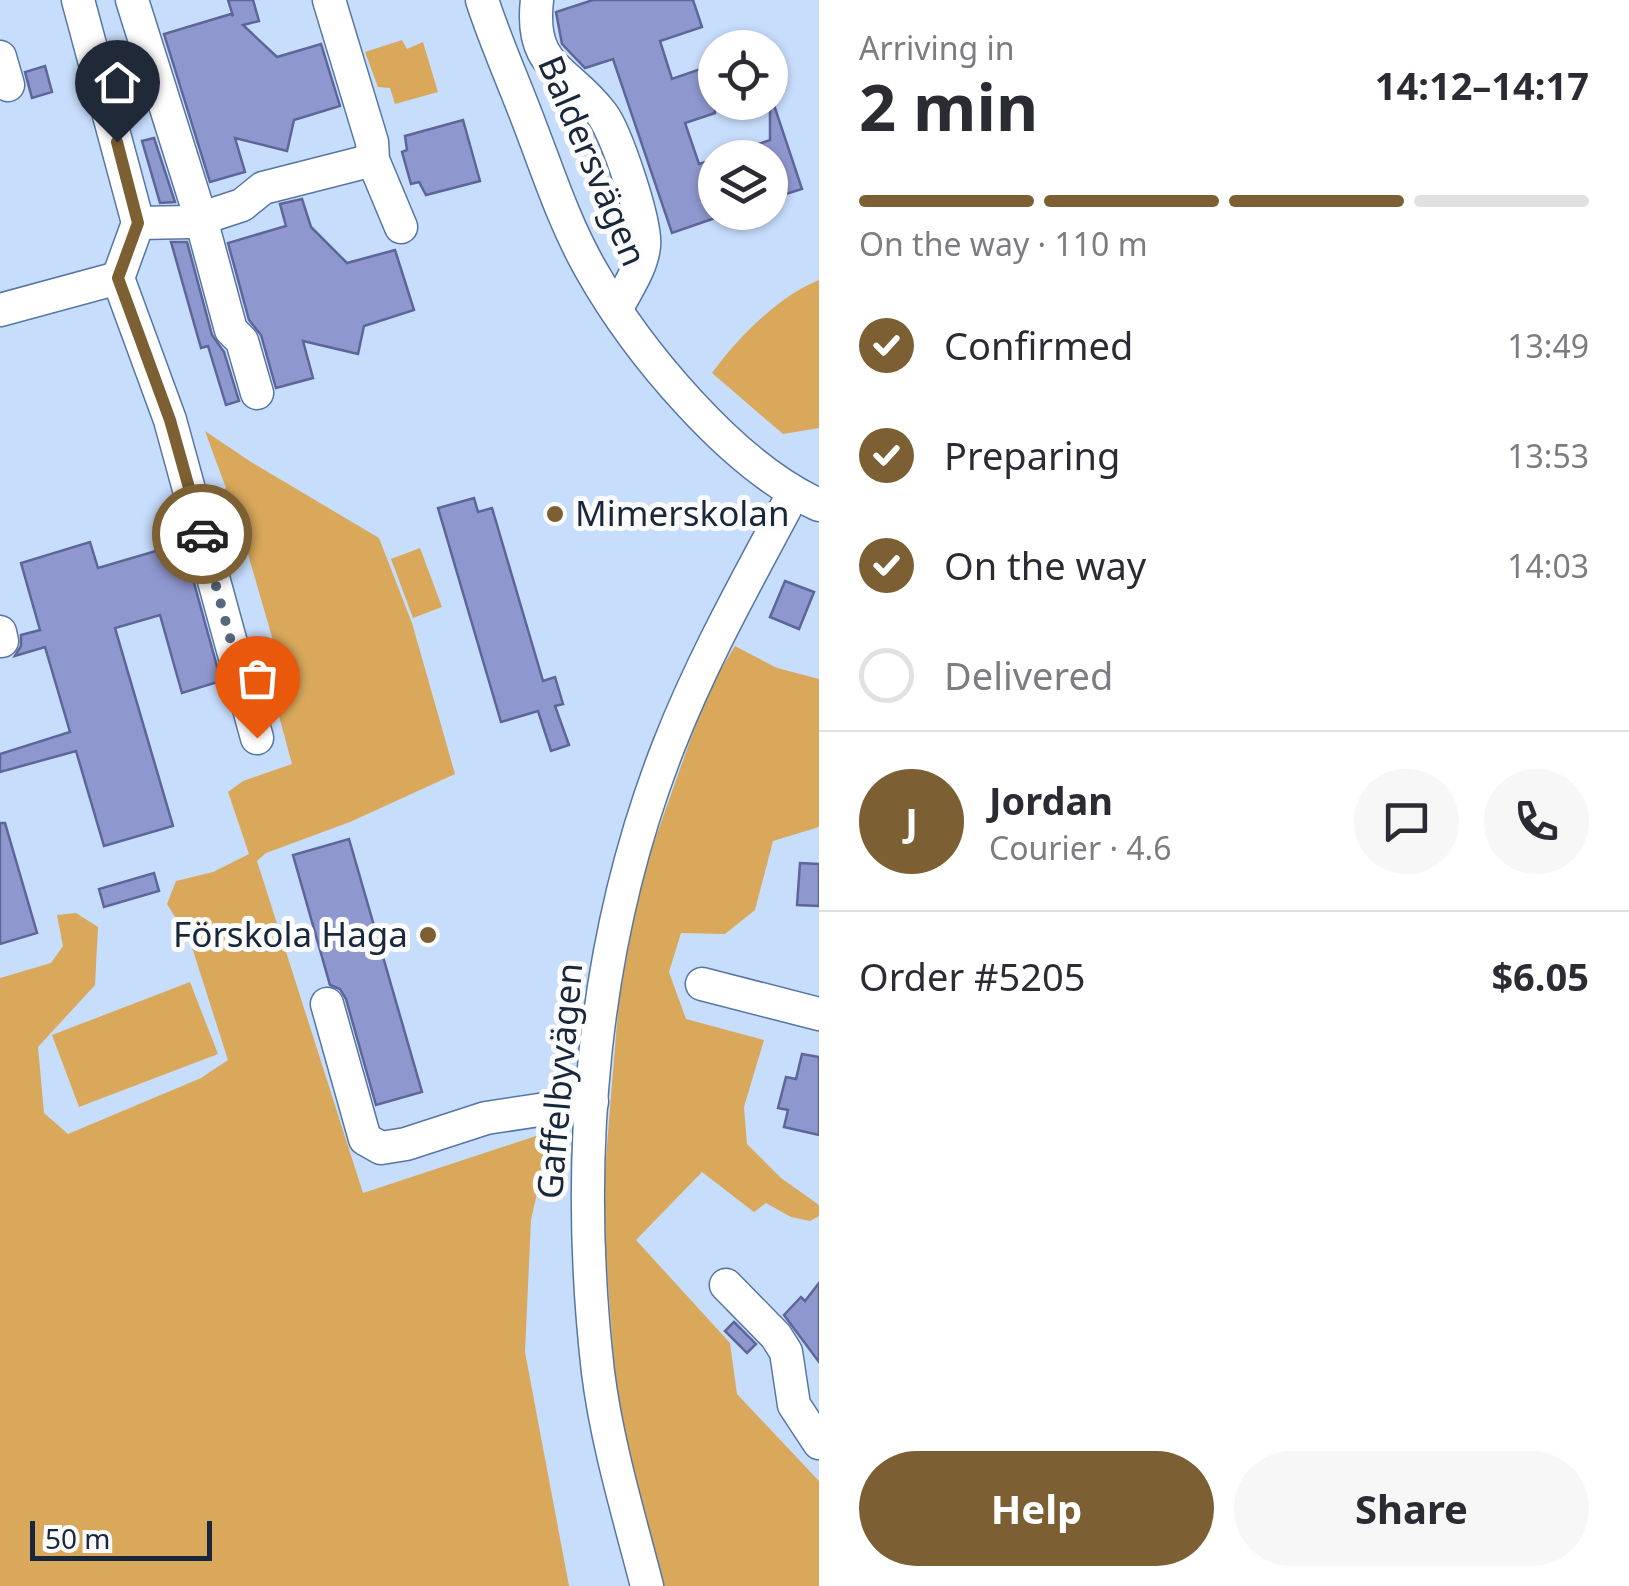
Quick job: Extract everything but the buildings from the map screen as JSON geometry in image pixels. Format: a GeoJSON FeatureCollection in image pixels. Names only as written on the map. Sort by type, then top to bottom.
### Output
{"type":"FeatureCollection","features":[{"type":"Feature","properties":{"kind":"street"},"geometry":{"type":"LineString","coordinates":[[132,0],[231,330],[242,342],[257,392]]}},
{"type":"Feature","properties":{"kind":"street"},"geometry":{"type":"LineString","coordinates":[[329,0],[372,142],[373,160],[401,227]]}},
{"type":"Feature","properties":{"kind":"street","name":"Baldersvägen"},"geometry":{"type":"LineString","coordinates":[[482,0],[557,198],[588,266],[616,310],[663,372],[713,428],[806,500]]}},
{"type":"Feature","properties":{"kind":"street"},"geometry":{"type":"LineString","coordinates":[[537,0],[534,26],[541,52],[606,118],[643,222],[644,248],[616,310]]}},
{"type":"Feature","properties":{"kind":"street"},"geometry":{"type":"LineString","coordinates":[[90,3],[138,223],[118,278],[170,420],[257,738]]}},
{"type":"Feature","properties":{"kind":"street"},"geometry":{"type":"LineString","coordinates":[[138,223],[190,222],[242,205],[263,188],[373,160]]}},
{"type":"Feature","properties":{"kind":"street"},"geometry":{"type":"LineString","coordinates":[[0,310],[118,278]]}},
{"type":"Feature","properties":{"kind":"street","name":"Gaffelbyvägen"},"geometry":{"type":"LineString","coordinates":[[647,1586],[598,1374],[590,1273],[592,1102],[598,1019],[622,900],[667,750],[698,674],[806,500]]}},
{"type":"Feature","properties":{"kind":"street"},"geometry":{"type":"LineString","coordinates":[[702,984],[819,1014]]}},
{"type":"Feature","properties":{"kind":"street"},"geometry":{"type":"LineString","coordinates":[[326,1004],[366,1139],[381,1148],[406,1144],[486,1118],[592,1102]]}},
{"type":"Feature","properties":{"kind":"street"},"geometry":{"type":"LineString","coordinates":[[726,1284],[776,1336],[786,1352],[794,1405],[819,1443]]}},
{"type":"Feature","properties":{"kind":"shaded area"},"geometry":{"type":"Polygon","coordinates":[[[402,40],[407,49],[423,42],[438,92],[395,104],[390,88],[378,87],[365,52],[402,40]]]}},
{"type":"Feature","properties":{"kind":"shaded area"},"geometry":{"type":"Polygon","coordinates":[[[819,280],[819,428],[783,434],[712,373],[760,319],[789,296],[819,280]]]}},
{"type":"Feature","properties":{"kind":"shaded area"},"geometry":{"type":"Polygon","coordinates":[[[205,431],[379,538],[412,623],[455,774],[350,822],[266,853],[257,861],[363,1193],[551,1131],[531,1220],[525,1352],[569,1586],[0,1586],[0,978],[51,963],[63,946],[57,915],[76,913],[98,927],[95,985],[38,1047],[44,1113],[68,1134],[201,1078],[228,1060],[190,941],[167,904],[176,881],[213,872],[249,854],[228,792],[243,781],[292,764],[267,672],[281,668],[239,523],[222,524],[207,502],[226,488],[205,431]]]}},
{"type":"Feature","properties":{"kind":"shaded area"},"geometry":{"type":"Polygon","coordinates":[[[420,548],[442,607],[413,618],[391,559],[420,548]]]}},
{"type":"Feature","properties":{"kind":"shaded area"},"geometry":{"type":"Polygon","coordinates":[[[735,646],[777,668],[819,679],[819,827],[773,841],[755,910],[725,934],[681,933],[669,972],[686,1019],[764,1040],[744,1107],[747,1144],[781,1178],[819,1205],[819,1216],[810,1221],[791,1217],[766,1203],[754,1212],[702,1172],[636,1240],[730,1343],[737,1394],[819,1481],[819,1586],[662,1586],[617,1400],[602,1207],[619,998],[641,879],[708,690],[735,646]]]}},
{"type":"Feature","properties":{"kind":"shaded area"},"geometry":{"type":"Polygon","coordinates":[[[190,982],[218,1054],[79,1107],[52,1035],[190,982]]]}},
{"type":"Feature","properties":{"kind":"way so far"},"geometry":{"type":"LineString","coordinates":[[202,534],[257,738]]}},
{"type":"Feature","properties":{"kind":"place","name":"Mimerskolan"},"geometry":{"type":"Point","coordinates":[555,514]}},
{"type":"Feature","properties":{"kind":"place","name":"Förskola Haga"},"geometry":{"type":"Point","coordinates":[428,935]}},
{"type":"Feature","properties":{"kind":"route"},"geometry":{"type":"LineString","coordinates":[[117,142],[138,223],[118,278],[170,420],[202,534]]}}]}
